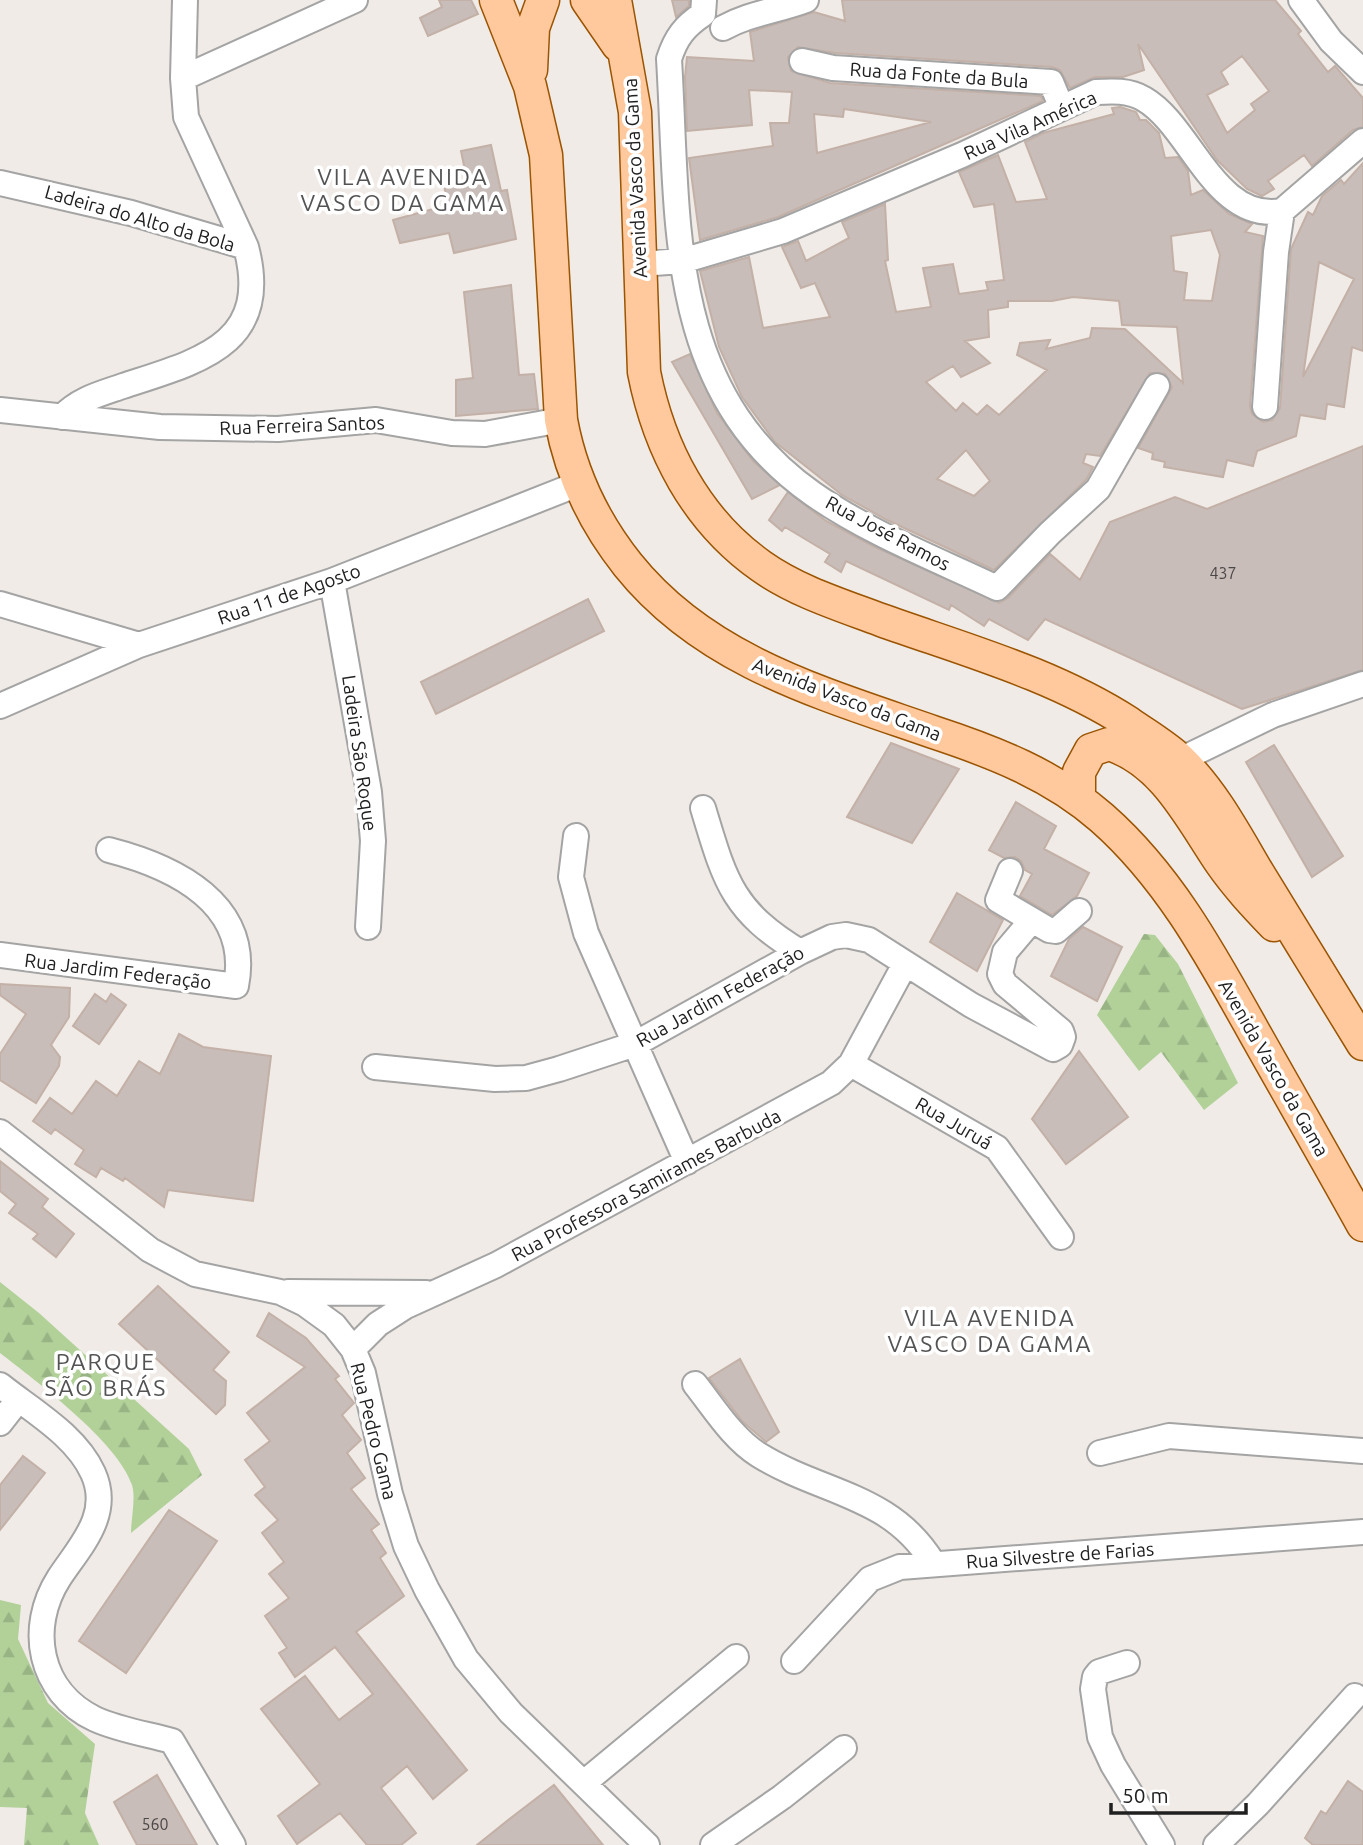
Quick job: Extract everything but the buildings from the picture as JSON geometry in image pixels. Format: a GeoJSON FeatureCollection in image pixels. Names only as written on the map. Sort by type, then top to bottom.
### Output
{"type":"FeatureCollection","features":[{"type":"Feature","properties":{"kind":"main road","name":"Avenida Vasco da Gama"},"geometry":{"type":"LineString","coordinates":[[496,0],[530,86],[546,155],[561,420],[567,453],[578,484],[597,521],[641,581],[668,609],[722,649],[798,684],[1007,759],[1079,800],[1124,838],[1169,890],[1219,971],[1363,1225]]}},
{"type":"Feature","properties":{"kind":"main road"},"geometry":{"type":"LineString","coordinates":[[530,86],[533,28],[543,0]]}},
{"type":"Feature","properties":{"kind":"main road"},"geometry":{"type":"LineString","coordinates":[[587,0],[605,22],[629,64]]}},
{"type":"Feature","properties":{"kind":"main road","name":"Avenida Vasco da Gama"},"geometry":{"type":"LineString","coordinates":[[615,0],[629,64],[636,125],[641,333],[651,408],[665,447],[683,481],[708,516],[734,544],[762,567],[838,604],[1045,678],[1084,696],[1180,760],[1222,813],[1363,1044]]}},
{"type":"Feature","properties":{"kind":"main road"},"geometry":{"type":"LineString","coordinates":[[1079,800],[1079,772],[1091,750],[1109,744],[1136,756],[1170,787],[1235,882],[1317,970]]}},
{"type":"Feature","properties":{"kind":"street"},"geometry":{"type":"LineString","coordinates":[[185,0],[184,104],[192,133],[246,247]]}},
{"type":"Feature","properties":{"kind":"street"},"geometry":{"type":"LineString","coordinates":[[183,78],[355,0]]}},
{"type":"Feature","properties":{"kind":"street","name":"Rua José Ramos"},"geometry":{"type":"LineString","coordinates":[[704,0],[703,14],[687,24],[674,41],[669,59],[682,261],[688,303],[705,357],[755,441],[812,493],[844,512],[997,588],[1049,533],[1098,489],[1157,386]]}},
{"type":"Feature","properties":{"kind":"street"},"geometry":{"type":"LineString","coordinates":[[723,28],[756,12],[783,9],[806,0]]}},
{"type":"Feature","properties":{"kind":"street"},"geometry":{"type":"LineString","coordinates":[[1301,0],[1331,41],[1363,72]]}},
{"type":"Feature","properties":{"kind":"street","name":"Rua da Fonte da Bula"},"geometry":{"type":"LineString","coordinates":[[802,61],[833,68],[1051,82],[1061,106]]}},
{"type":"Feature","properties":{"kind":"street","name":"Rua Vila América"},"geometry":{"type":"LineString","coordinates":[[640,264],[682,261],[783,231],[962,155],[1061,106],[1096,92],[1116,91],[1144,99],[1157,109],[1202,165],[1236,199],[1251,209],[1267,214],[1282,211]]}},
{"type":"Feature","properties":{"kind":"street"},"geometry":{"type":"LineString","coordinates":[[1265,407],[1276,252],[1282,211],[1363,141]]}},
{"type":"Feature","properties":{"kind":"street","name":"Ladeira do Alto da Bola"},"geometry":{"type":"LineString","coordinates":[[0,183],[131,213],[246,247],[253,272],[252,293],[241,329],[223,345],[82,400],[62,417]]}},
{"type":"Feature","properties":{"kind":"street","name":"Rua Ferreira Santos"},"geometry":{"type":"LineString","coordinates":[[0,410],[160,427],[278,429],[376,421],[453,433],[485,434],[561,420]]}},
{"type":"Feature","properties":{"kind":"street","name":"Rua 11 de Agosto"},"geometry":{"type":"LineString","coordinates":[[0,706],[139,645],[332,581],[578,484]]}},
{"type":"Feature","properties":{"kind":"street","name":"Ladeira São Roque"},"geometry":{"type":"LineString","coordinates":[[332,581],[369,792],[373,841],[368,927]]}},
{"type":"Feature","properties":{"kind":"street"},"geometry":{"type":"LineString","coordinates":[[0,604],[139,645]]}},
{"type":"Feature","properties":{"kind":"street"},"geometry":{"type":"LineString","coordinates":[[1180,760],[1273,715],[1363,684]]}},
{"type":"Feature","properties":{"kind":"street"},"geometry":{"type":"LineString","coordinates":[[704,808],[726,882],[736,899],[768,933],[800,952]]}},
{"type":"Feature","properties":{"kind":"street"},"geometry":{"type":"LineString","coordinates":[[576,836],[571,877],[577,904],[605,979],[687,1162]]}},
{"type":"Feature","properties":{"kind":"street","name":"Rua Jardim Federação"},"geometry":{"type":"LineString","coordinates":[[0,956],[236,986],[238,950],[224,915],[210,899],[183,878],[109,850]]}},
{"type":"Feature","properties":{"kind":"street"},"geometry":{"type":"LineString","coordinates":[[1010,871],[998,900],[1032,920],[1056,931],[1079,911]]}},
{"type":"Feature","properties":{"kind":"street","name":"Rua Jardim Federação"},"geometry":{"type":"LineString","coordinates":[[375,1067],[466,1077],[526,1078],[635,1044],[800,952],[832,937],[846,935],[869,940],[1003,1024],[1047,1048],[1056,1048],[1062,1041],[1061,1031],[1005,984],[1000,974],[1005,952],[1032,920]]}},
{"type":"Feature","properties":{"kind":"street"},"geometry":{"type":"LineString","coordinates":[[851,1064],[905,964]]}},
{"type":"Feature","properties":{"kind":"street","name":"Rua Professora Samirames Barbuda"},"geometry":{"type":"LineString","coordinates":[[353,1349],[391,1314],[496,1265],[808,1098],[831,1083],[851,1064]]}},
{"type":"Feature","properties":{"kind":"street","name":"Rua Juruá"},"geometry":{"type":"LineString","coordinates":[[851,1064],[998,1148],[1061,1237]]}},
{"type":"Feature","properties":{"kind":"street","name":"Rua Pedro Gama"},"geometry":{"type":"LineString","coordinates":[[0,1132],[150,1250],[195,1274],[280,1292],[320,1313],[334,1325],[353,1349],[370,1401],[397,1520],[427,1590],[466,1659],[490,1691],[647,1845]]}},
{"type":"Feature","properties":{"kind":"street","name":"Rua Professora Samirames Barbuda"},"geometry":{"type":"LineString","coordinates":[[280,1292],[433,1293]]}},
{"type":"Feature","properties":{"kind":"street"},"geometry":{"type":"LineString","coordinates":[[695,1384],[750,1450],[893,1517],[921,1543],[933,1563]]}},
{"type":"Feature","properties":{"kind":"street"},"geometry":{"type":"LineString","coordinates":[[0,1423],[9,1393],[80,1452],[93,1473],[99,1492],[94,1526],[60,1578],[42,1618],[41,1652],[47,1670],[72,1703],[95,1718],[172,1741],[233,1845]]}},
{"type":"Feature","properties":{"kind":"street"},"geometry":{"type":"LineString","coordinates":[[1100,1453],[1169,1436],[1363,1451]]}},
{"type":"Feature","properties":{"kind":"street","name":"Rua Silvestre de Farias"},"geometry":{"type":"LineString","coordinates":[[794,1661],[870,1579],[900,1567],[1363,1532]]}},
{"type":"Feature","properties":{"kind":"street"},"geometry":{"type":"LineString","coordinates":[[585,1782],[736,1657]]}},
{"type":"Feature","properties":{"kind":"street"},"geometry":{"type":"LineString","coordinates":[[1127,1663],[1099,1672],[1095,1677],[1093,1689],[1100,1737],[1113,1765],[1162,1845]]}},
{"type":"Feature","properties":{"kind":"street"},"geometry":{"type":"LineString","coordinates":[[1216,1845],[1258,1804],[1354,1696]]}},
{"type":"Feature","properties":{"kind":"street"},"geometry":{"type":"LineString","coordinates":[[713,1845],[782,1797],[844,1748]]}},
{"type":"Feature","properties":{"kind":"green space"},"geometry":{"type":"Polygon","coordinates":[[[1144,934],[1155,935],[1178,964],[1238,1083],[1204,1110],[1161,1052],[1139,1071],[1097,1015],[1144,934]]]}},
{"type":"Feature","properties":{"kind":"green space"},"geometry":{"type":"Polygon","coordinates":[[[0,1282],[39,1313],[189,1449],[202,1475],[131,1533],[132,1485],[111,1450],[74,1413],[0,1353],[0,1282]]]}},
{"type":"Feature","properties":{"kind":"green space"},"geometry":{"type":"Polygon","coordinates":[[[0,1600],[21,1605],[18,1639],[48,1703],[95,1744],[85,1813],[99,1845],[24,1845],[27,1808],[0,1807],[0,1600]]]}},
{"type":"Feature","properties":{"kind":"district","name":"VILA AVENIDA VASCO DA GAMA"},"geometry":{"type":"Point","coordinates":[403,189]}},
{"type":"Feature","properties":{"kind":"district","name":"VILA AVENIDA VASCO DA GAMA"},"geometry":{"type":"Point","coordinates":[990,1330]}},
{"type":"Feature","properties":{"kind":"district","name":"PARQUE SÃO BRÁS"},"geometry":{"type":"Point","coordinates":[106,1374]}}]}
